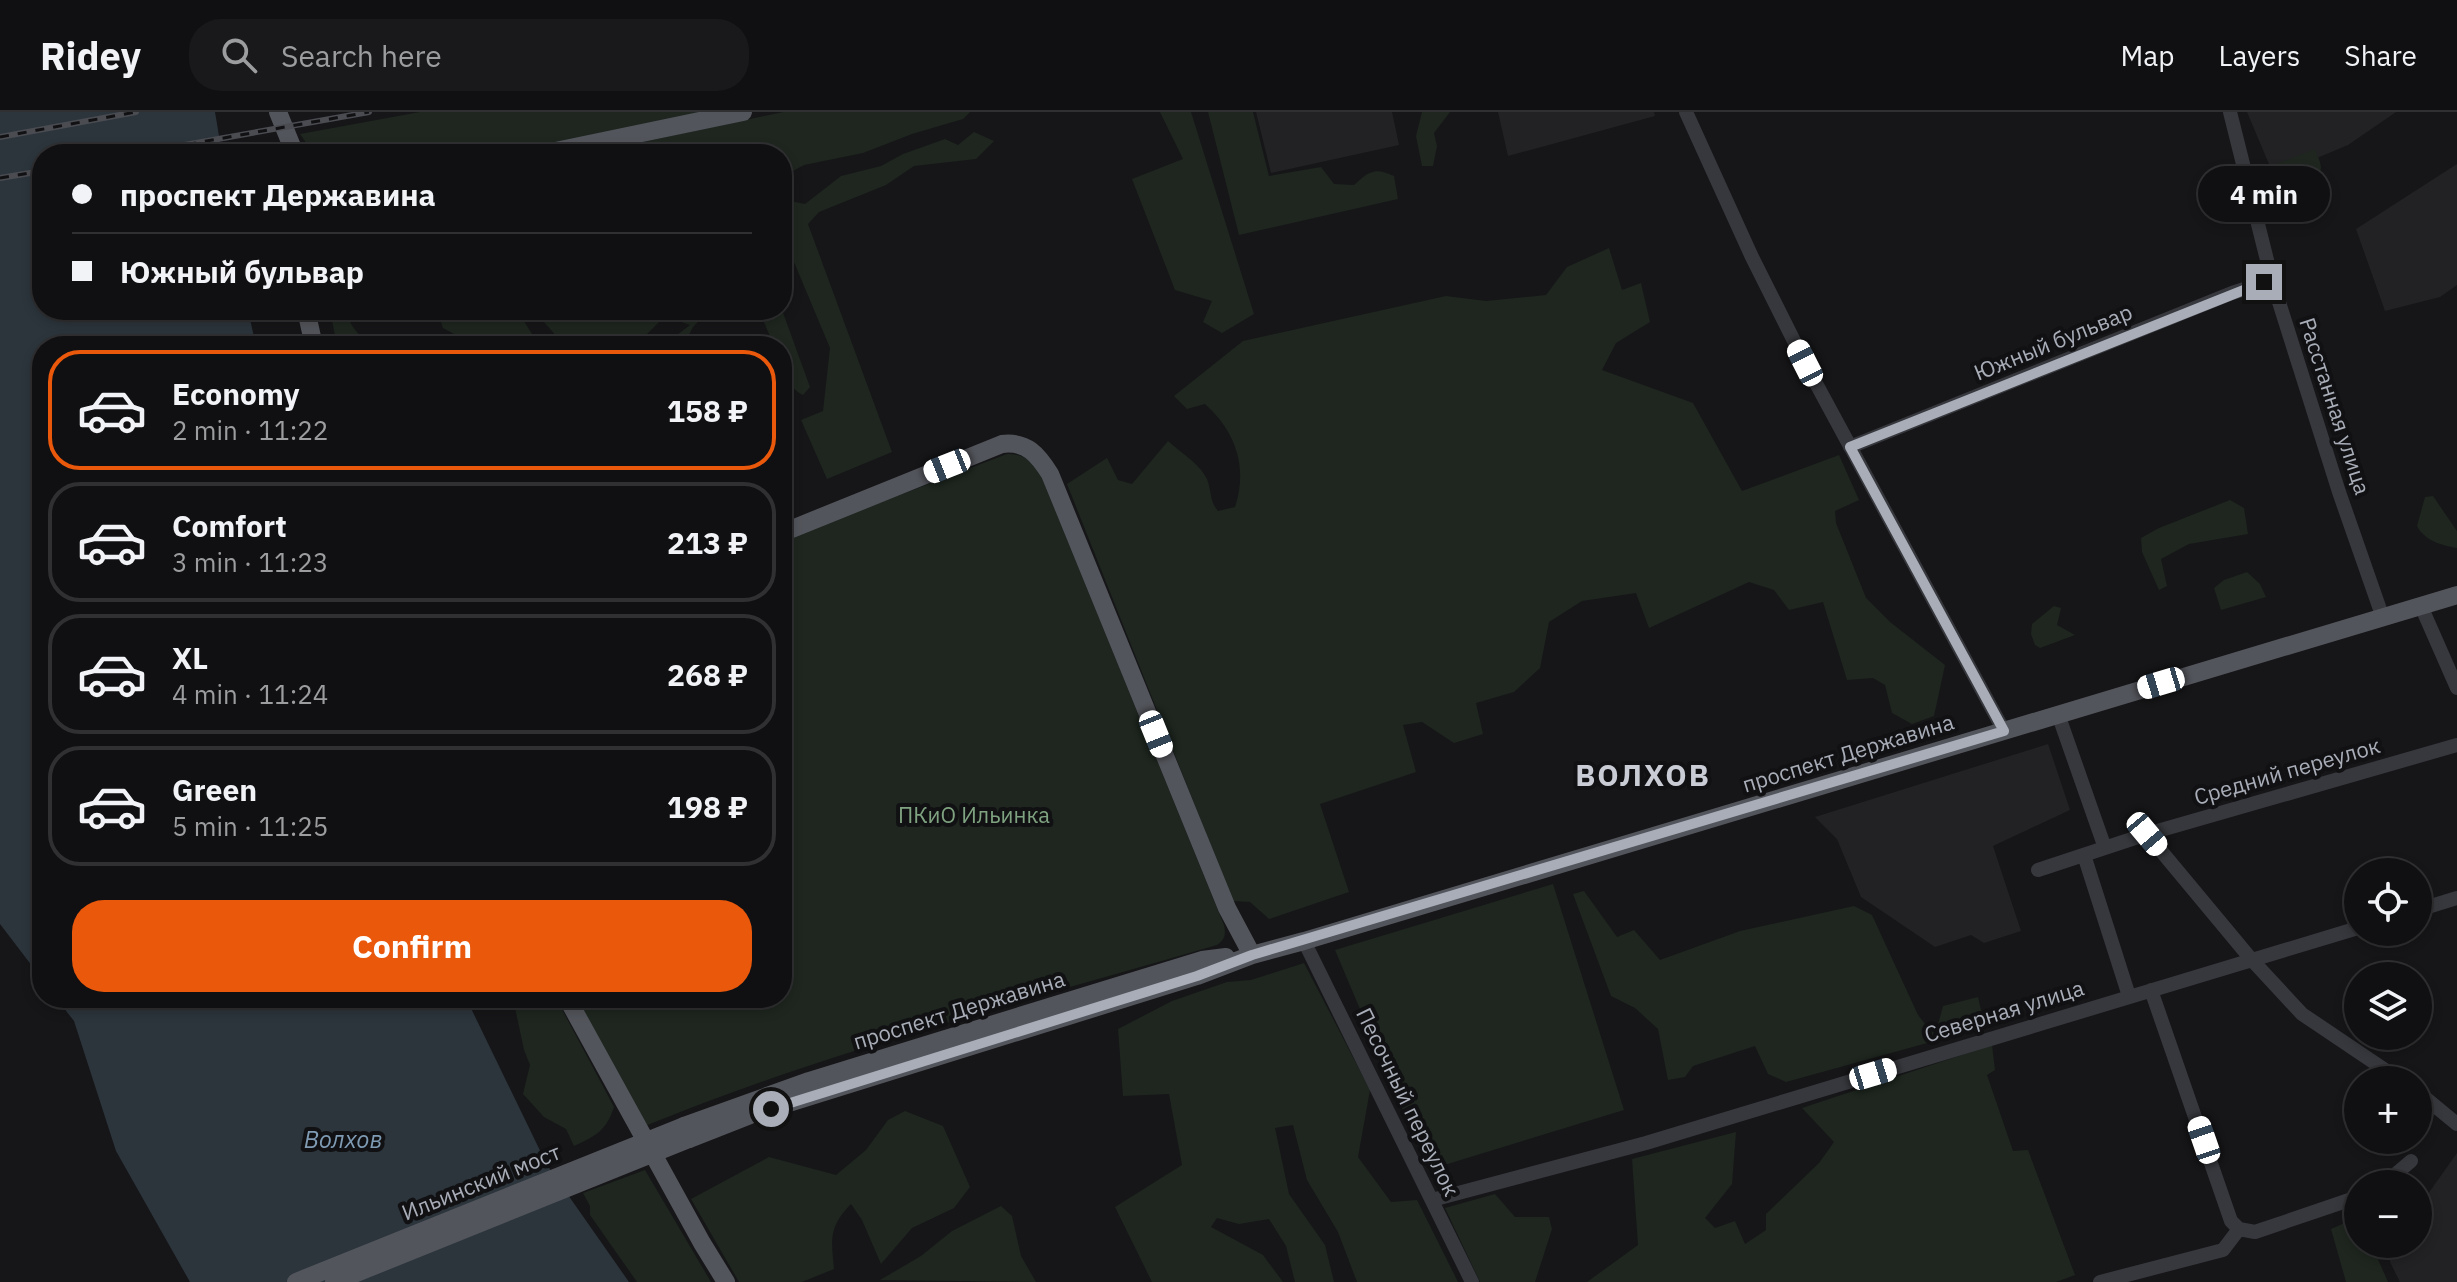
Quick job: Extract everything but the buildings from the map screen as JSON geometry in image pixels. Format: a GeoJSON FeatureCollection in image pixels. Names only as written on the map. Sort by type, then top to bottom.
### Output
{"type":"FeatureCollection","features":[{"type":"Feature","properties":{"kind":"main road"},"geometry":{"type":"LineString","coordinates":[[278,112],[291,144]]}},
{"type":"Feature","properties":{"kind":"main road"},"geometry":{"type":"LineString","coordinates":[[589,144],[743,112]]}},
{"type":"Feature","properties":{"kind":"main road"},"geometry":{"type":"LineString","coordinates":[[792,529],[1002,444],[1020,444],[1037,453],[1050,474],[1227,908],[1252,955]]}},
{"type":"Feature","properties":{"kind":"main road","name":"проспект Державина"},"geometry":{"type":"LineString","coordinates":[[687,1132],[1197,976],[1252,955],[2457,595]]}},
{"type":"Feature","properties":{"kind":"main road"},"geometry":{"type":"LineString","coordinates":[[573,1008],[726,1282]]}},
{"type":"Feature","properties":{"kind":"main road","name":"Ильинский мост"},"geometry":{"type":"LineString","coordinates":[[296,1282],[687,1132]]}},
{"type":"Feature","properties":{"kind":"main road","name":"Ильинский мост"},"geometry":{"type":"LineString","coordinates":[[334,1282],[687,1132]]}},
{"type":"Feature","properties":{"kind":"street"},"geometry":{"type":"LineString","coordinates":[[1686,112],[1758,268],[1850,447],[2004,731]]}},
{"type":"Feature","properties":{"kind":"street","name":"Расстанная улица"},"geometry":{"type":"LineString","coordinates":[[2230,112],[2272,280],[2339,492],[2383,618]]}},
{"type":"Feature","properties":{"kind":"street","name":"Южный бульвар"},"geometry":{"type":"LineString","coordinates":[[1850,447],[2232,293],[2272,280]]}},
{"type":"Feature","properties":{"kind":"street"},"geometry":{"type":"LineString","coordinates":[[2421,606],[2457,688]]}},
{"type":"Feature","properties":{"kind":"street"},"geometry":{"type":"LineString","coordinates":[[2058,714],[2105,848]]}},
{"type":"Feature","properties":{"kind":"street","name":"Средний переулок"},"geometry":{"type":"LineString","coordinates":[[2038,870],[2147,834],[2457,745]]}},
{"type":"Feature","properties":{"kind":"street"},"geometry":{"type":"LineString","coordinates":[[2147,834],[2251,959],[2302,1014],[2379,1066]]}},
{"type":"Feature","properties":{"kind":"street"},"geometry":{"type":"LineString","coordinates":[[2084,855],[2129,996]]}},
{"type":"Feature","properties":{"kind":"street"},"geometry":{"type":"LineString","coordinates":[[2432,906],[2457,898]]}},
{"type":"Feature","properties":{"kind":"street","name":"Северная улица"},"geometry":{"type":"LineString","coordinates":[[1432,1200],[1646,1143],[2344,932]]}},
{"type":"Feature","properties":{"kind":"street","name":"Песочный переулок"},"geometry":{"type":"LineString","coordinates":[[1304,941],[1472,1282]]}},
{"type":"Feature","properties":{"kind":"street"},"geometry":{"type":"LineString","coordinates":[[2151,990],[2231,1221],[2239,1229],[2255,1232],[2344,1202]]}},
{"type":"Feature","properties":{"kind":"street"},"geometry":{"type":"LineString","coordinates":[[2432,1103],[2457,1124]]}},
{"type":"Feature","properties":{"kind":"street"},"geometry":{"type":"LineString","coordinates":[[2400,1170],[2411,1161]]}},
{"type":"Feature","properties":{"kind":"street"},"geometry":{"type":"LineString","coordinates":[[2100,1282],[2223,1250],[2239,1229]]}},
{"type":"Feature","properties":{"kind":"shaded area"},"geometry":{"type":"Polygon","coordinates":[[[1256,112],[1392,112],[1399,145],[1271,173],[1256,112]]]}},
{"type":"Feature","properties":{"kind":"shaded area"},"geometry":{"type":"Polygon","coordinates":[[[1498,112],[1654,112],[1655,116],[1508,156],[1498,112]]]}},
{"type":"Feature","properties":{"kind":"shaded area"},"geometry":{"type":"Polygon","coordinates":[[[2247,112],[2396,112],[2348,145],[2274,176],[2247,112]]]}},
{"type":"Feature","properties":{"kind":"shaded area"},"geometry":{"type":"Polygon","coordinates":[[[2457,164],[2457,285],[2440,297],[2385,311],[2356,229],[2457,164]]]}},
{"type":"Feature","properties":{"kind":"shaded area"},"geometry":{"type":"Polygon","coordinates":[[[2048,744],[2070,810],[1993,846],[2021,931],[1984,943],[1971,935],[1935,947],[1861,897],[1837,839],[1815,817],[2048,744]]]}},
{"type":"Feature","properties":{"kind":"shaded area"},"geometry":{"type":"Polygon","coordinates":[[[2457,1153],[2457,1282],[2400,1282],[2390,1258],[2432,1258],[2432,1188],[2457,1153]]]}},
{"type":"Feature","properties":{"kind":"green space"},"geometry":{"type":"Polygon","coordinates":[[[420,112],[702,112],[547,144],[307,144],[300,134],[420,112]]]}},
{"type":"Feature","properties":{"kind":"green space"},"geometry":{"type":"Polygon","coordinates":[[[783,112],[970,112],[963,119],[863,153],[804,165],[792,171],[792,144],[633,144],[783,112]]]}},
{"type":"Feature","properties":{"kind":"green space"},"geometry":{"type":"Polygon","coordinates":[[[1160,112],[1191,112],[1254,314],[1222,333],[1203,322],[1212,301],[1175,290],[1132,179],[1183,159],[1160,112]]]}},
{"type":"Feature","properties":{"kind":"green space"},"geometry":{"type":"Polygon","coordinates":[[[1208,112],[1253,112],[1269,176],[1321,167],[1334,184],[1354,185],[1377,171],[1394,176],[1398,199],[1239,235],[1208,112]]]}},
{"type":"Feature","properties":{"kind":"green space"},"geometry":{"type":"Polygon","coordinates":[[[1422,112],[1450,112],[1434,133],[1437,146],[1433,166],[1422,166],[1416,136],[1422,112]]]}},
{"type":"Feature","properties":{"kind":"green space"},"geometry":{"type":"Polygon","coordinates":[[[974,132],[994,141],[976,159],[914,166],[886,185],[819,212],[808,224],[892,452],[827,479],[801,420],[823,411],[830,348],[792,257],[792,201],[805,204],[841,176],[881,166],[903,154],[945,139],[958,145],[974,132]]]}},
{"type":"Feature","properties":{"kind":"green space"},"geometry":{"type":"Polygon","coordinates":[[[2315,149],[2321,168],[2314,178],[2269,193],[2259,171],[2315,149]]]}},
{"type":"Feature","properties":{"kind":"green space"},"geometry":{"type":"Polygon","coordinates":[[[1609,248],[1622,290],[1641,283],[1650,322],[1616,343],[1602,370],[1693,403],[1742,491],[1839,455],[1859,500],[1835,511],[1836,523],[1866,598],[1890,622],[1945,665],[1934,716],[1912,724],[1892,713],[1885,685],[1873,678],[1847,680],[1823,602],[1789,610],[1774,590],[1749,582],[1649,628],[1636,593],[1582,601],[1549,622],[1540,668],[1514,692],[1476,703],[1483,734],[1454,743],[1422,722],[1403,725],[1416,772],[1320,804],[1349,892],[1269,919],[1250,902],[1233,901],[1067,484],[1107,458],[1118,480],[1132,484],[1168,441],[1204,474],[1218,511],[1235,507],[1240,478],[1232,438],[1205,404],[1187,409],[1174,396],[1243,341],[1446,296],[1486,301],[1546,295],[1567,267],[1609,248]]]}},
{"type":"Feature","properties":{"kind":"green space"},"geometry":{"type":"Polygon","coordinates":[[[332,320],[350,320],[361,336],[335,336],[332,320]]]}},
{"type":"Feature","properties":{"kind":"green space"},"geometry":{"type":"Polygon","coordinates":[[[440,320],[523,320],[534,336],[454,336],[443,328],[440,320]]]}},
{"type":"Feature","properties":{"kind":"green space"},"geometry":{"type":"Polygon","coordinates":[[[661,320],[645,336],[556,336],[544,322],[661,320]]]}},
{"type":"Feature","properties":{"kind":"green space"},"geometry":{"type":"Polygon","coordinates":[[[676,320],[700,320],[688,336],[676,336],[677,335],[690,325],[676,320]]]}},
{"type":"Feature","properties":{"kind":"green space"},"geometry":{"type":"Polygon","coordinates":[[[763,320],[786,320],[791,336],[770,336],[763,320]]]}},
{"type":"Feature","properties":{"kind":"green space"},"geometry":{"type":"Polygon","coordinates":[[[792,338],[810,387],[803,395],[792,386],[792,338]]]}},
{"type":"Feature","properties":{"kind":"green space","name":"ПКиО Ильинка"},"geometry":{"type":"Polygon","coordinates":[[[1007,454],[1027,459],[1041,475],[1224,925],[1225,934],[1217,945],[857,1050],[645,1126],[582,1008],[792,1008],[792,536],[1007,454]]]}},
{"type":"Feature","properties":{"kind":"green space"},"geometry":{"type":"Polygon","coordinates":[[[2433,496],[2457,531],[2457,548],[2429,539],[2417,526],[2425,497],[2433,496]]]}},
{"type":"Feature","properties":{"kind":"green space"},"geometry":{"type":"Polygon","coordinates":[[[2230,500],[2244,508],[2248,534],[2189,544],[2161,559],[2167,586],[2159,590],[2142,552],[2141,538],[2230,500]]]}},
{"type":"Feature","properties":{"kind":"green space"},"geometry":{"type":"Polygon","coordinates":[[[2247,572],[2260,584],[2266,597],[2221,610],[2214,588],[2224,580],[2247,572]]]}},
{"type":"Feature","properties":{"kind":"green space"},"geometry":{"type":"Polygon","coordinates":[[[2054,606],[2061,608],[2057,625],[2075,635],[2040,648],[2035,645],[2031,634],[2032,624],[2054,606]]]}},
{"type":"Feature","properties":{"kind":"green space"},"geometry":{"type":"Polygon","coordinates":[[[1553,884],[1624,1110],[1428,1170],[1335,950],[1553,884]]]}},
{"type":"Feature","properties":{"kind":"green space"},"geometry":{"type":"Polygon","coordinates":[[[1584,891],[1617,937],[1634,930],[1660,960],[1740,931],[1854,906],[1872,915],[1918,1015],[1930,1030],[1937,1028],[1943,1006],[1978,997],[1985,1027],[1786,1082],[1768,1074],[1755,1046],[1693,1066],[1685,1077],[1668,1080],[1658,1029],[1635,1008],[1611,996],[1573,894],[1584,891]]]}},
{"type":"Feature","properties":{"kind":"green space"},"geometry":{"type":"Polygon","coordinates":[[[1304,963],[1370,1090],[1358,1157],[1391,1202],[1417,1200],[1458,1282],[1357,1282],[1338,1232],[1307,1180],[1293,1125],[1275,1128],[1289,1194],[1325,1245],[1334,1282],[1295,1282],[1286,1246],[1269,1219],[1239,1224],[1217,1218],[1211,1227],[1263,1255],[1283,1282],[1152,1282],[1115,1207],[1182,1165],[1169,1094],[1123,1096],[1118,1029],[1172,1001],[1227,982],[1251,980],[1304,963]]]}},
{"type":"Feature","properties":{"kind":"green space"},"geometry":{"type":"Polygon","coordinates":[[[515,1008],[561,1008],[614,1107],[599,1132],[574,1146],[566,1129],[544,1117],[523,1094],[530,1065],[515,1008]]]}},
{"type":"Feature","properties":{"kind":"green space"},"geometry":{"type":"Polygon","coordinates":[[[1992,1045],[1995,1070],[1987,1075],[2013,1151],[2028,1150],[2075,1275],[2056,1282],[1587,1282],[1638,1245],[1632,1159],[1736,1132],[1732,1184],[1705,1218],[1715,1228],[1735,1221],[1745,1244],[1766,1230],[1766,1214],[1819,1163],[1834,1142],[1802,1108],[1992,1045]]]}},
{"type":"Feature","properties":{"kind":"green space"},"geometry":{"type":"Polygon","coordinates":[[[905,1111],[943,1126],[970,1187],[954,1208],[912,1228],[881,1264],[862,1220],[851,1204],[835,1226],[832,1249],[834,1269],[802,1282],[739,1282],[691,1199],[769,1157],[836,1175],[866,1150],[888,1120],[905,1111]]]}},
{"type":"Feature","properties":{"kind":"green space"},"geometry":{"type":"Polygon","coordinates":[[[645,1170],[711,1282],[637,1282],[590,1215],[590,1206],[583,1193],[645,1170]]]}},
{"type":"Feature","properties":{"kind":"green space"},"geometry":{"type":"Polygon","coordinates":[[[1495,1194],[1515,1217],[1549,1217],[1552,1229],[1535,1282],[1480,1282],[1445,1208],[1495,1194]]]}},
{"type":"Feature","properties":{"kind":"green space"},"geometry":{"type":"Polygon","coordinates":[[[1001,1206],[1012,1216],[1021,1256],[1036,1282],[880,1280],[921,1256],[952,1231],[1001,1206]]]}},
{"type":"Feature","properties":{"kind":"green space"},"geometry":{"type":"Polygon","coordinates":[[[2344,1223],[2344,1258],[2377,1258],[2388,1282],[2346,1282],[2331,1229],[2344,1223]]]}},
{"type":"Feature","properties":{"kind":"water"},"geometry":{"type":"Polygon","coordinates":[[[0,112],[215,112],[220,144],[32,144],[32,320],[250,320],[254,336],[32,336],[32,966],[0,924],[0,112]]]}},
{"type":"Feature","properties":{"kind":"water","name":"Волхов"},"geometry":{"type":"Polygon","coordinates":[[[64,1008],[471,1008],[547,1165],[629,1282],[190,1282],[116,1151],[74,1021],[64,1008]]]}},
{"type":"Feature","properties":{"kind":"railway"},"geometry":{"type":"LineString","coordinates":[[0,137],[136,112]]}},
{"type":"Feature","properties":{"kind":"railway"},"geometry":{"type":"LineString","coordinates":[[190,144],[369,112]]}},
{"type":"Feature","properties":{"kind":"railway"},"geometry":{"type":"LineString","coordinates":[[0,178],[32,173]]}},
{"type":"Feature","properties":{"kind":"district","name":"ВОЛХОВ"},"geometry":{"type":"Point","coordinates":[1643,776]}},
{"type":"Feature","properties":{"kind":"route"},"geometry":{"type":"LineString","coordinates":[[771,1109],[1197,976],[1252,955],[2004,731],[1850,447],[2264,282]]}}]}
